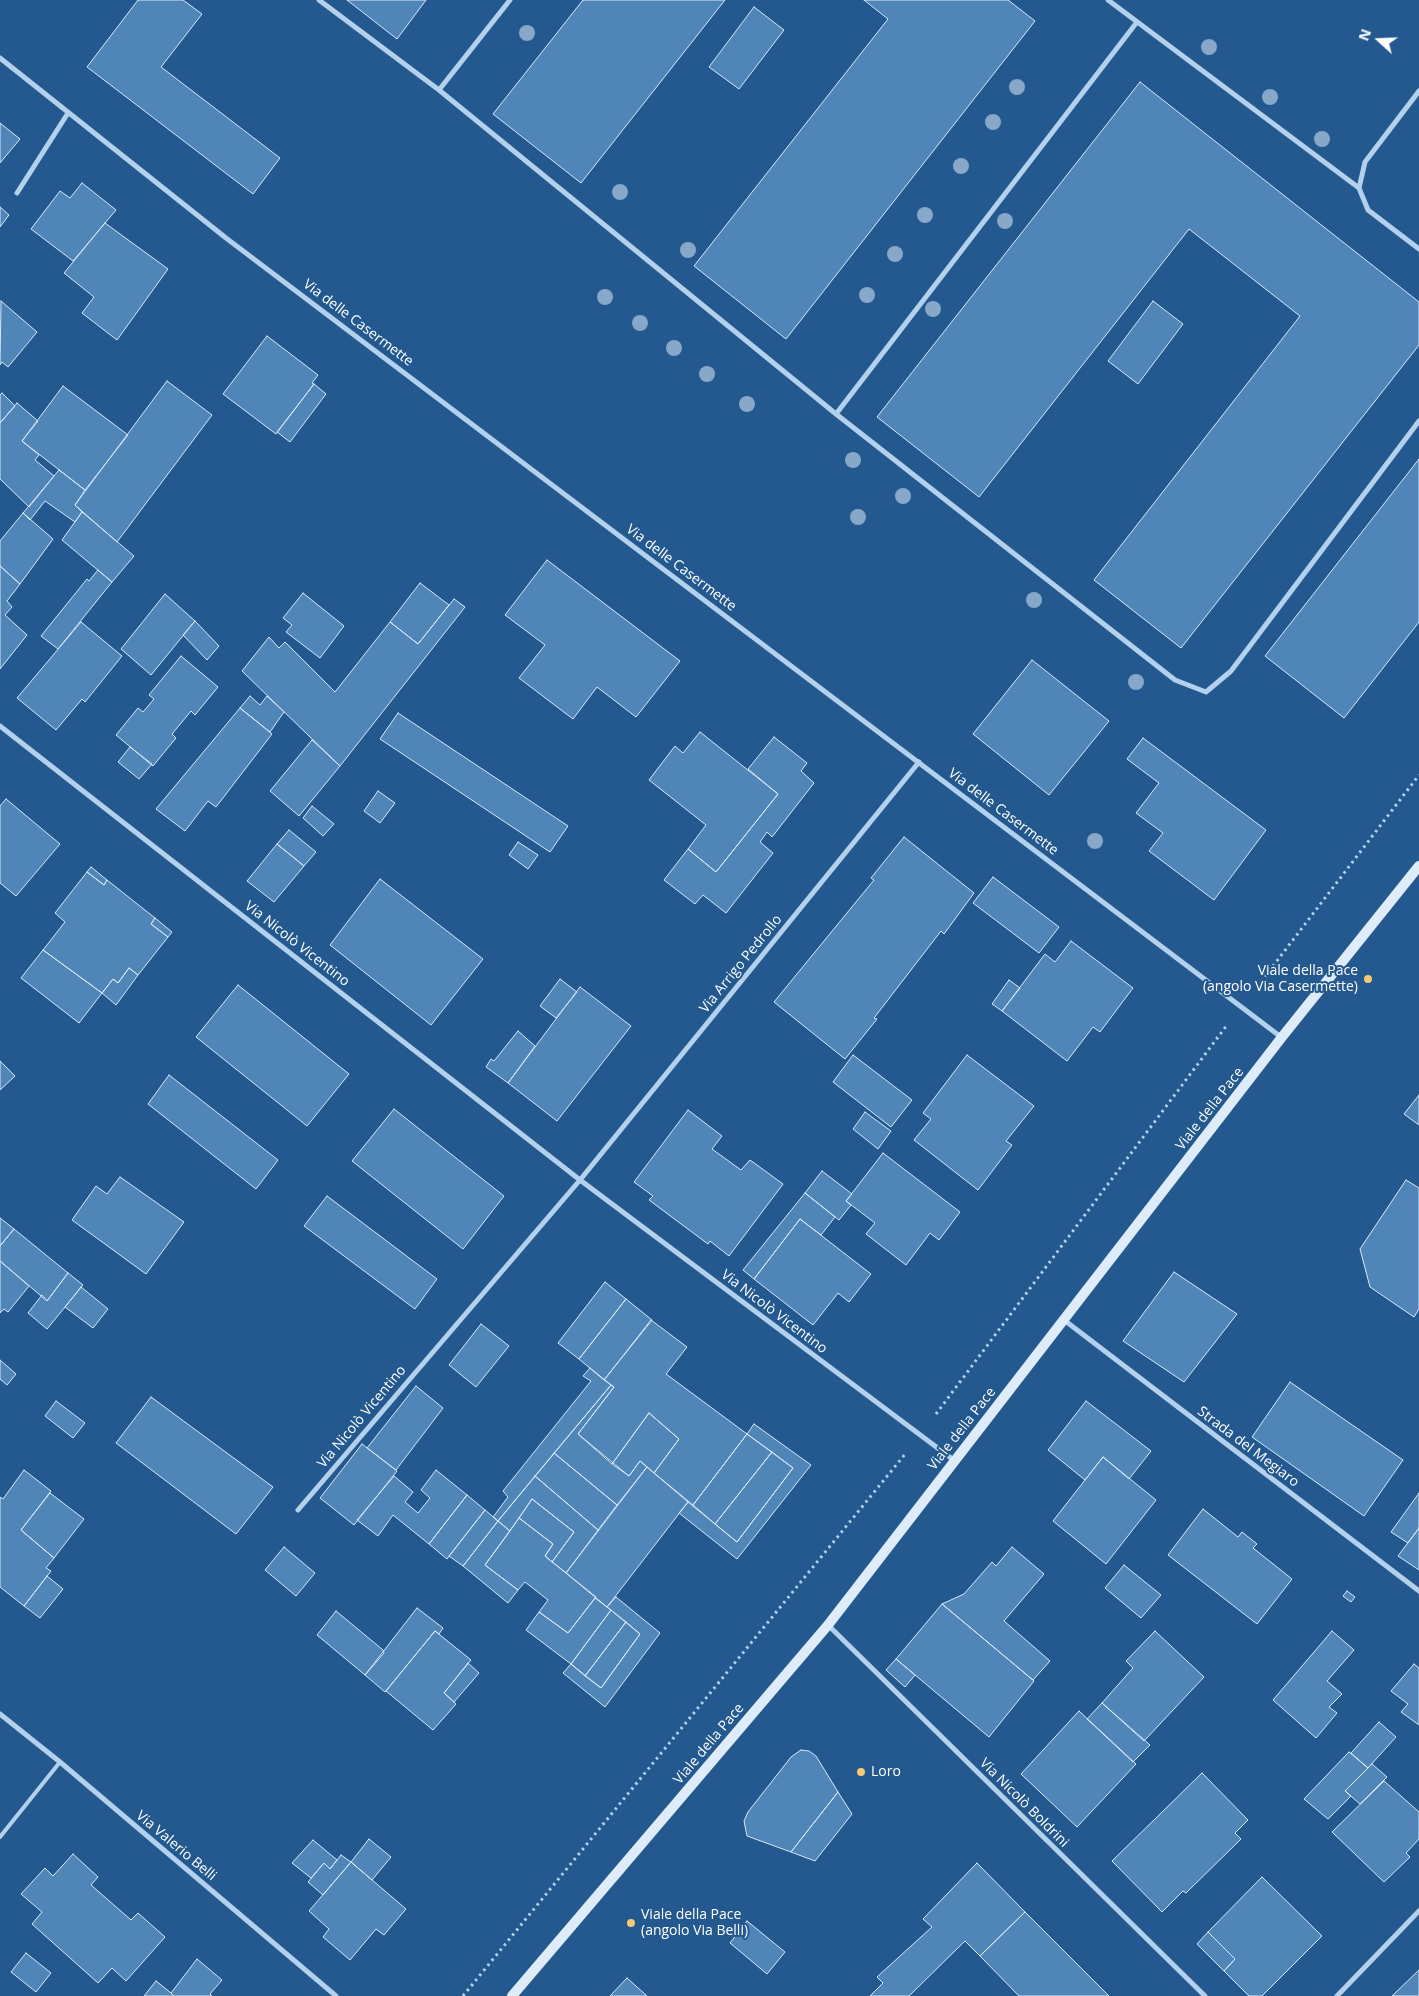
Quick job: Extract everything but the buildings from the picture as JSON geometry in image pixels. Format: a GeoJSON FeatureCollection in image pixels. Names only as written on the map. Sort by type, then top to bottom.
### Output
{"type":"FeatureCollection","features":[{"type":"Feature","properties":{"kind":"main road","name":"Viale della Pace"},"geometry":{"type":"LineString","coordinates":[[512,1996],[828,1625],[1282,1037],[1419,866]]}},
{"type":"Feature","properties":{"kind":"street"},"geometry":{"type":"LineString","coordinates":[[320,0],[438,90],[836,414],[1175,680],[1206,692],[1230,671],[1419,421]]}},
{"type":"Feature","properties":{"kind":"street"},"geometry":{"type":"LineString","coordinates":[[438,90],[510,0]]}},
{"type":"Feature","properties":{"kind":"street"},"geometry":{"type":"LineString","coordinates":[[1108,0],[1359,188],[1368,210],[1419,249]]}},
{"type":"Feature","properties":{"kind":"street"},"geometry":{"type":"LineString","coordinates":[[836,414],[1137,22]]}},
{"type":"Feature","properties":{"kind":"street","name":"Via delle Casermette"},"geometry":{"type":"LineString","coordinates":[[0,58],[226,238],[1282,1037]]}},
{"type":"Feature","properties":{"kind":"street"},"geometry":{"type":"LineString","coordinates":[[1359,188],[1365,162],[1419,92]]}},
{"type":"Feature","properties":{"kind":"street"},"geometry":{"type":"LineString","coordinates":[[17,193],[68,113]]}},
{"type":"Feature","properties":{"kind":"street","name":"Via Nicolò Vicentino"},"geometry":{"type":"LineString","coordinates":[[0,726],[580,1180],[955,1461]]}},
{"type":"Feature","properties":{"kind":"street","name":"Via Arrigo Pedrollo"},"geometry":{"type":"LineString","coordinates":[[580,1180],[919,762]]}},
{"type":"Feature","properties":{"kind":"street","name":"Via Nicolò Vicentino"},"geometry":{"type":"LineString","coordinates":[[298,1510],[580,1180]]}},
{"type":"Feature","properties":{"kind":"street","name":"Strada del Megiaro"},"geometry":{"type":"LineString","coordinates":[[1064,1320],[1419,1591]]}},
{"type":"Feature","properties":{"kind":"street","name":"Via Nicolò Boldrini"},"geometry":{"type":"LineString","coordinates":[[828,1625],[1205,1996]]}},
{"type":"Feature","properties":{"kind":"street","name":"Via Valerio Belli"},"geometry":{"type":"LineString","coordinates":[[0,1714],[60,1762],[336,1996]]}},
{"type":"Feature","properties":{"kind":"street"},"geometry":{"type":"LineString","coordinates":[[1337,1996],[1419,1911]]}},
{"type":"Feature","properties":{"kind":"lane"},"geometry":{"type":"LineString","coordinates":[[0,1837],[60,1762]]}},
{"type":"Feature","properties":{"kind":"path"},"geometry":{"type":"LineString","coordinates":[[463,1996],[920,1436],[1241,1007],[1419,775]]}},
{"type":"Feature","properties":{"kind":"place","name":"Viale della Pace (angolo Via Casermette)"},"geometry":{"type":"Point","coordinates":[1368,979]}},
{"type":"Feature","properties":{"kind":"place","name":"Loro"},"geometry":{"type":"Point","coordinates":[861,1772]}},
{"type":"Feature","properties":{"kind":"place","name":"Viale della Pace (angolo Via Belli)"},"geometry":{"type":"Point","coordinates":[631,1923]}}]}
